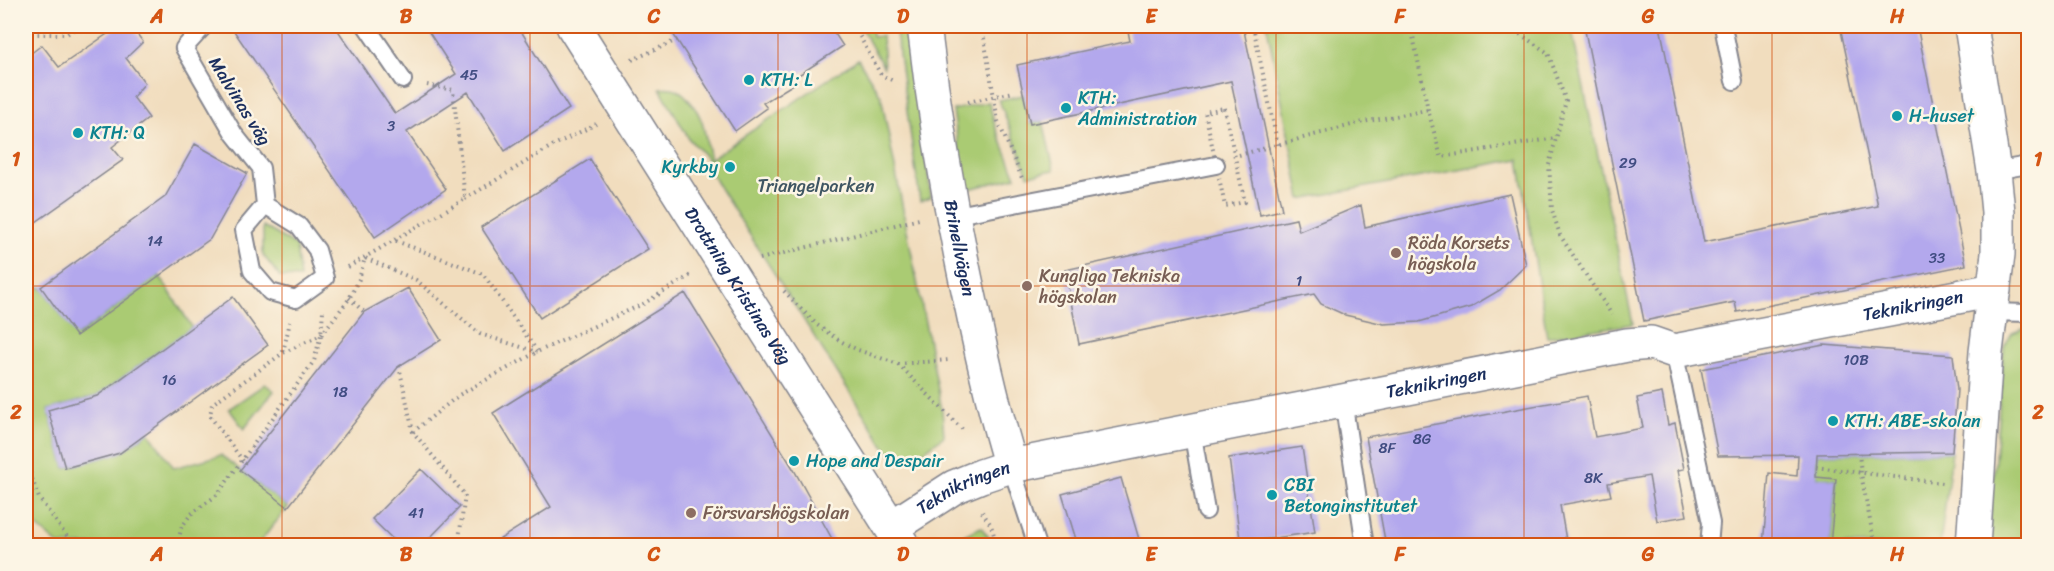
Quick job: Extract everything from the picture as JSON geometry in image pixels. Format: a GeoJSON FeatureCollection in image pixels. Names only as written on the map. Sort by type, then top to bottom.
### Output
{"type":"FeatureCollection","features":[{"type":"Feature","properties":{"kind":"street","name":"Drottning Kristinas Väg"},"geometry":{"type":"LineString","coordinates":[[573,26],[897,536]]}},
{"type":"Feature","properties":{"kind":"street","name":"Brinellvägen"},"geometry":{"type":"LineString","coordinates":[[924,26],[952,216],[994,412],[1011,466]]}},
{"type":"Feature","properties":{"kind":"street","name":"Teknikringen"},"geometry":{"type":"LineString","coordinates":[[1971,26],[1994,171],[1998,212],[1998,254],[1986,352],[1973,546]]}},
{"type":"Feature","properties":{"kind":"street","name":"Teknikringen"},"geometry":{"type":"LineString","coordinates":[[897,536],[954,488],[1011,466],[1627,345],[1651,344],[1674,351],[1992,301]]}},
{"type":"Feature","properties":{"kind":"lane","name":"Malvinas väg"},"geometry":{"type":"LineString","coordinates":[[204,26],[184,48],[234,134],[261,168],[265,204]]}},
{"type":"Feature","properties":{"kind":"lane"},"geometry":{"type":"LineString","coordinates":[[366,26],[403,80]]}},
{"type":"Feature","properties":{"kind":"lane"},"geometry":{"type":"LineString","coordinates":[[1723,26],[1734,81]]}},
{"type":"Feature","properties":{"kind":"lane"},"geometry":{"type":"LineString","coordinates":[[952,216],[1216,165]]}},
{"type":"Feature","properties":{"kind":"lane"},"geometry":{"type":"LineString","coordinates":[[1994,171],[2028,165]]}},
{"type":"Feature","properties":{"kind":"lane"},"geometry":{"type":"LineString","coordinates":[[265,204],[299,225],[317,250],[325,278],[296,299],[270,292],[252,271],[244,230],[265,204]]}},
{"type":"Feature","properties":{"kind":"lane"},"geometry":{"type":"LineString","coordinates":[[1992,301],[2028,313]]}},
{"type":"Feature","properties":{"kind":"lane"},"geometry":{"type":"LineString","coordinates":[[1674,351],[1711,523],[1709,546]]}},
{"type":"Feature","properties":{"kind":"lane"},"geometry":{"type":"LineString","coordinates":[[1343,400],[1365,546]]}},
{"type":"Feature","properties":{"kind":"lane"},"geometry":{"type":"LineString","coordinates":[[1192,430],[1206,511]]}},
{"type":"Feature","properties":{"kind":"lane"},"geometry":{"type":"LineString","coordinates":[[1011,466],[1037,546]]}},
{"type":"Feature","properties":{"kind":"path"},"geometry":{"type":"LineString","coordinates":[[26,36],[67,34],[79,26]]}},
{"type":"Feature","properties":{"kind":"path"},"geometry":{"type":"LineString","coordinates":[[854,26],[881,75],[894,81]]}},
{"type":"Feature","properties":{"kind":"path"},"geometry":{"type":"LineString","coordinates":[[982,26],[998,121],[1022,177]]}},
{"type":"Feature","properties":{"kind":"path"},"geometry":{"type":"LineString","coordinates":[[1253,26],[1278,146]]}},
{"type":"Feature","properties":{"kind":"path"},"geometry":{"type":"LineString","coordinates":[[1411,26],[1428,110],[1441,158],[1556,138]]}},
{"type":"Feature","properties":{"kind":"path"},"geometry":{"type":"LineString","coordinates":[[1511,26],[1548,53],[1566,101],[1549,165],[1552,210],[1560,235],[1622,330],[1627,345]]}},
{"type":"Feature","properties":{"kind":"path"},"geometry":{"type":"LineString","coordinates":[[631,60],[677,40]]}},
{"type":"Feature","properties":{"kind":"path"},"geometry":{"type":"LineString","coordinates":[[403,80],[453,90],[465,199]]}},
{"type":"Feature","properties":{"kind":"path"},"geometry":{"type":"LineString","coordinates":[[935,109],[1014,92]]}},
{"type":"Feature","properties":{"kind":"path"},"geometry":{"type":"LineString","coordinates":[[1224,108],[1235,156],[1363,122],[1428,110]]}},
{"type":"Feature","properties":{"kind":"path"},"geometry":{"type":"LineString","coordinates":[[178,546],[181,528],[191,514],[217,495],[314,361],[321,335],[325,278],[365,258],[552,146]]}},
{"type":"Feature","properties":{"kind":"path"},"geometry":{"type":"LineString","coordinates":[[764,269],[756,261],[917,219],[952,216]]}},
{"type":"Feature","properties":{"kind":"path"},"geometry":{"type":"LineString","coordinates":[[395,240],[483,274],[537,352]]}},
{"type":"Feature","properties":{"kind":"path"},"geometry":{"type":"LineString","coordinates":[[243,461],[210,416],[212,404],[283,353],[321,335],[349,299],[359,279],[365,258]]}},
{"type":"Feature","properties":{"kind":"path"},"geometry":{"type":"LineString","coordinates":[[365,258],[416,280],[480,334],[537,352]]}},
{"type":"Feature","properties":{"kind":"path"},"geometry":{"type":"LineString","coordinates":[[413,432],[459,395],[537,352],[643,304],[691,274]]}},
{"type":"Feature","properties":{"kind":"path"},"geometry":{"type":"LineString","coordinates":[[780,287],[817,325],[858,350],[898,364],[949,360]]}},
{"type":"Feature","properties":{"kind":"path"},"geometry":{"type":"LineString","coordinates":[[898,364],[964,431]]}},
{"type":"Feature","properties":{"kind":"path"},"geometry":{"type":"LineString","coordinates":[[399,366],[413,432],[465,495],[458,546]]}},
{"type":"Feature","properties":{"kind":"path"},"geometry":{"type":"LineString","coordinates":[[1860,453],[1861,474],[1875,546]]}},
{"type":"Feature","properties":{"kind":"path"},"geometry":{"type":"LineString","coordinates":[[26,462],[39,498],[74,546]]}},
{"type":"Feature","properties":{"kind":"path"},"geometry":{"type":"LineString","coordinates":[[1816,467],[1939,483]]}},
{"type":"Feature","properties":{"kind":"path"},"geometry":{"type":"LineString","coordinates":[[982,512],[991,525],[997,546]]}},
{"type":"Feature","properties":{"kind":"green space"},"geometry":{"type":"Polygon","coordinates":[[[860,26],[871,26],[872,37],[882,36],[884,68],[860,26]]]}},
{"type":"Feature","properties":{"kind":"green space"},"geometry":{"type":"Polygon","coordinates":[[[895,26],[909,26],[931,197],[920,201],[895,26]]]}},
{"type":"Feature","properties":{"kind":"green space"},"geometry":{"type":"Polygon","coordinates":[[[1267,26],[1571,26],[1633,324],[1547,337],[1519,159],[1301,199],[1267,26]]]}},
{"type":"Feature","properties":{"kind":"green space","name":"Triangelparken"},"geometry":{"type":"Polygon","coordinates":[[[858,59],[881,96],[942,410],[944,436],[920,454],[902,459],[887,451],[704,163],[708,160],[689,139],[660,88],[669,87],[680,91],[695,107],[704,128],[710,159],[858,59]]]}},
{"type":"Feature","properties":{"kind":"green space"},"geometry":{"type":"Polygon","coordinates":[[[1024,95],[1030,124],[1043,121],[1054,170],[1028,175],[999,100],[1024,95]]]}},
{"type":"Feature","properties":{"kind":"green space"},"geometry":{"type":"Polygon","coordinates":[[[989,102],[995,126],[1016,177],[965,190],[953,110],[989,102]]]}},
{"type":"Feature","properties":{"kind":"green space"},"geometry":{"type":"Polygon","coordinates":[[[263,226],[296,246],[300,278],[280,277],[263,255],[263,226]]]}},
{"type":"Feature","properties":{"kind":"green space"},"geometry":{"type":"Polygon","coordinates":[[[159,275],[192,327],[97,396],[48,410],[65,468],[120,453],[149,432],[174,468],[221,455],[288,507],[257,546],[59,545],[29,520],[26,514],[26,290],[41,287],[77,336],[159,275]]]}},
{"type":"Feature","properties":{"kind":"green space"},"geometry":{"type":"Polygon","coordinates":[[[2028,327],[2028,513],[2025,545],[1988,546],[2004,347],[2012,333],[2028,327]]]}},
{"type":"Feature","properties":{"kind":"green space"},"geometry":{"type":"Polygon","coordinates":[[[265,384],[274,391],[244,429],[229,409],[265,384]]]}},
{"type":"Feature","properties":{"kind":"green space"},"geometry":{"type":"Polygon","coordinates":[[[1952,452],[1940,545],[1830,545],[1836,479],[1816,477],[1817,454],[1952,452]]]}},
{"type":"Feature","properties":{"kind":"green space"},"geometry":{"type":"Polygon","coordinates":[[[981,527],[993,545],[960,545],[964,535],[981,527]]]}},
{"type":"Feature","properties":{"kind":"building","name":"KTH: Q"},"geometry":{"type":"Polygon","coordinates":[[[119,26],[131,26],[143,42],[126,58],[145,83],[133,97],[149,118],[112,147],[123,160],[26,229],[26,57],[42,45],[59,67],[119,26]]]}},
{"type":"Feature","properties":{"kind":"building"},"geometry":{"type":"Polygon","coordinates":[[[242,26],[335,26],[395,114],[456,74],[425,26],[518,26],[569,109],[505,151],[468,92],[407,132],[446,189],[375,237],[234,31],[242,26]]]}},
{"type":"Feature","properties":{"kind":"building","name":"KTH: L"},"geometry":{"type":"Polygon","coordinates":[[[668,26],[830,26],[843,46],[794,78],[797,82],[763,103],[767,108],[735,131],[668,26]]]}},
{"type":"Feature","properties":{"kind":"building","name":"KTH: Administration"},"geometry":{"type":"Polygon","coordinates":[[[1127,26],[1243,26],[1282,210],[1260,215],[1231,81],[1030,124],[1017,65],[1130,41],[1127,26]]]}},
{"type":"Feature","properties":{"kind":"building","name":"H-huset"},"geometry":{"type":"Polygon","coordinates":[[[1584,26],[1660,26],[1704,242],[1878,206],[1840,26],[1917,26],[1966,265],[1737,312],[1735,302],[1644,321],[1584,26]]]}},
{"type":"Feature","properties":{"kind":"building"},"geometry":{"type":"Polygon","coordinates":[[[2028,44],[2028,65],[2027,65],[2024,45],[2028,44]]]}},
{"type":"Feature","properties":{"kind":"building"},"geometry":{"type":"Polygon","coordinates":[[[195,144],[247,173],[210,239],[76,336],[41,287],[165,197],[195,144]]]}},
{"type":"Feature","properties":{"kind":"building"},"geometry":{"type":"Polygon","coordinates":[[[590,159],[648,249],[540,318],[481,227],[590,159]]]}},
{"type":"Feature","properties":{"kind":"building"},"geometry":{"type":"Polygon","coordinates":[[[1510,194],[1526,265],[1500,290],[1471,307],[1419,322],[1384,324],[1345,315],[1321,304],[1314,294],[1079,344],[1065,270],[1296,219],[1299,231],[1361,205],[1365,227],[1510,194]]]}},
{"type":"Feature","properties":{"kind":"building"},"geometry":{"type":"Polygon","coordinates":[[[408,288],[441,340],[399,366],[288,507],[240,470],[364,312],[408,288]]]}},
{"type":"Feature","properties":{"kind":"building"},"geometry":{"type":"Polygon","coordinates":[[[685,293],[794,470],[836,546],[500,546],[497,541],[551,507],[493,413],[685,293]]]}},
{"type":"Feature","properties":{"kind":"building"},"geometry":{"type":"Polygon","coordinates":[[[233,297],[268,345],[120,453],[65,468],[48,410],[97,396],[233,297]]]}},
{"type":"Feature","properties":{"kind":"building","name":"KTH: ABE-skolan"},"geometry":{"type":"Polygon","coordinates":[[[1824,345],[1953,355],[1957,390],[1952,452],[1817,454],[1816,477],[1836,479],[1830,546],[1763,546],[1769,473],[1797,476],[1798,455],[1718,456],[1701,369],[1824,345]]]}},
{"type":"Feature","properties":{"kind":"building"},"geometry":{"type":"Polygon","coordinates":[[[1662,393],[1668,425],[1675,423],[1684,469],[1678,470],[1687,516],[1657,521],[1649,476],[1608,483],[1611,496],[1560,505],[1567,546],[1386,546],[1366,437],[1587,396],[1595,437],[1643,428],[1637,398],[1662,393]]]}},
{"type":"Feature","properties":{"kind":"building","name":"CBI Betonginstitutet"},"geometry":{"type":"Polygon","coordinates":[[[1302,447],[1315,532],[1254,541],[1255,546],[1241,546],[1229,458],[1302,447]]]}},
{"type":"Feature","properties":{"kind":"building"},"geometry":{"type":"Polygon","coordinates":[[[421,469],[460,507],[422,546],[400,546],[372,519],[421,469]]]}},
{"type":"Feature","properties":{"kind":"building"},"geometry":{"type":"Polygon","coordinates":[[[1121,478],[1141,546],[1078,546],[1062,494],[1121,478]]]}},
{"type":"Feature","properties":{"kind":"place","name":"KTH: L"},"geometry":{"type":"Point","coordinates":[749,80]}},
{"type":"Feature","properties":{"kind":"place","name":"KTH: Administration"},"geometry":{"type":"Point","coordinates":[1066,108]}},
{"type":"Feature","properties":{"kind":"place","name":"H-huset"},"geometry":{"type":"Point","coordinates":[1897,116]}},
{"type":"Feature","properties":{"kind":"place","name":"KTH: Q"},"geometry":{"type":"Point","coordinates":[78,133]}},
{"type":"Feature","properties":{"kind":"place","name":"Kyrkby"},"geometry":{"type":"Point","coordinates":[730,167]}},
{"type":"Feature","properties":{"kind":"place","name":"Röda Korsets högskola"},"geometry":{"type":"Point","coordinates":[1396,253]}},
{"type":"Feature","properties":{"kind":"place","name":"Kungliga Tekniska högskolan"},"geometry":{"type":"Point","coordinates":[1027,286]}},
{"type":"Feature","properties":{"kind":"place","name":"KTH: ABE-skolan"},"geometry":{"type":"Point","coordinates":[1833,421]}},
{"type":"Feature","properties":{"kind":"place","name":"Hope and Despair"},"geometry":{"type":"Point","coordinates":[794,461]}},
{"type":"Feature","properties":{"kind":"place","name":"CBI Betonginstitutet"},"geometry":{"type":"Point","coordinates":[1272,495]}},
{"type":"Feature","properties":{"kind":"place","name":"Försvarshögskolan"},"geometry":{"type":"Point","coordinates":[691,513]}}]}
